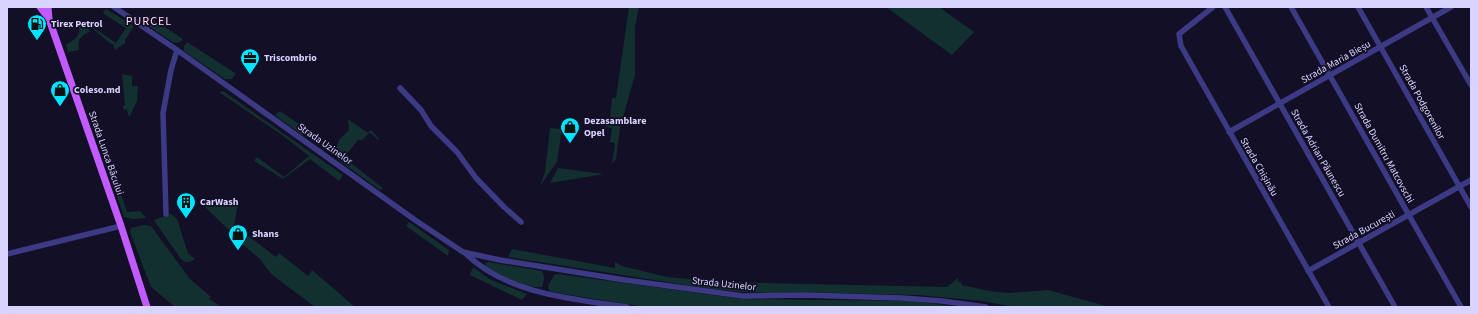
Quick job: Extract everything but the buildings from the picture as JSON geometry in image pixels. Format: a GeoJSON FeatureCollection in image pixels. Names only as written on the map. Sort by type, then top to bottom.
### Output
{"type":"FeatureCollection","features":[{"type":"Feature","properties":{"kind":"main road"},"geometry":{"type":"LineString","coordinates":[[37,7],[47,11]]}},
{"type":"Feature","properties":{"kind":"main road","name":"Strada Lunca Bâcului"},"geometry":{"type":"LineString","coordinates":[[47,11],[121,226],[147,307]]}},
{"type":"Feature","properties":{"kind":"street","name":"Strada Uzinelor"},"geometry":{"type":"LineString","coordinates":[[114,7],[499,278],[523,287],[555,295],[627,307]]}},
{"type":"Feature","properties":{"kind":"street","name":"Strada Chișinău"},"geometry":{"type":"LineString","coordinates":[[1213,7],[1179,34],[1181,46],[1329,307]]}},
{"type":"Feature","properties":{"kind":"street","name":"Strada Adrian Păunescu"},"geometry":{"type":"LineString","coordinates":[[1225,7],[1395,307]]}},
{"type":"Feature","properties":{"kind":"street","name":"Strada Dumitru Matcovschi"},"geometry":{"type":"LineString","coordinates":[[1291,7],[1461,307]]}},
{"type":"Feature","properties":{"kind":"street","name":"Strada Podgorenilor"},"geometry":{"type":"LineString","coordinates":[[1358,7],[1471,207]]}},
{"type":"Feature","properties":{"kind":"street"},"geometry":{"type":"LineString","coordinates":[[1426,7],[1471,85]]}},
{"type":"Feature","properties":{"kind":"street","name":"Strada Maria Bieșu"},"geometry":{"type":"LineString","coordinates":[[1229,132],[1451,7]]}},
{"type":"Feature","properties":{"kind":"street"},"geometry":{"type":"LineString","coordinates":[[166,214],[163,113],[171,70],[177,50]]}},
{"type":"Feature","properties":{"kind":"street"},"geometry":{"type":"LineString","coordinates":[[400,88],[420,110],[431,126],[457,152],[476,178],[521,222]]}},
{"type":"Feature","properties":{"kind":"street","name":"Strada București"},"geometry":{"type":"LineString","coordinates":[[1308,271],[1471,180]]}},
{"type":"Feature","properties":{"kind":"street"},"geometry":{"type":"LineString","coordinates":[[7,254],[121,226]]}},
{"type":"Feature","properties":{"kind":"street","name":"Strada Uzinelor"},"geometry":{"type":"LineString","coordinates":[[463,252],[500,260],[625,280],[743,296],[802,295],[909,298],[986,307]]}},
{"type":"Feature","properties":{"kind":"green space"},"geometry":{"type":"Polygon","coordinates":[[[629,7],[639,7],[635,27],[635,75],[620,128],[616,159],[612,164],[615,143],[610,142],[612,128],[606,127],[607,122],[612,123],[613,118],[610,117],[612,98],[616,98],[629,7]]]}},
{"type":"Feature","properties":{"kind":"green space"},"geometry":{"type":"Polygon","coordinates":[[[886,7],[939,7],[974,32],[952,55],[886,7]]]}},
{"type":"Feature","properties":{"kind":"green space"},"geometry":{"type":"Polygon","coordinates":[[[106,9],[134,26],[125,40],[125,43],[115,50],[113,44],[93,29],[94,28],[116,43],[126,28],[104,14],[103,12],[106,9]]]}},
{"type":"Feature","properties":{"kind":"green space"},"geometry":{"type":"Polygon","coordinates":[[[147,16],[183,39],[180,42],[174,43],[147,25],[147,16]]]}},
{"type":"Feature","properties":{"kind":"green space"},"geometry":{"type":"Polygon","coordinates":[[[81,21],[81,25],[91,31],[80,38],[79,50],[68,52],[66,45],[75,39],[79,32],[79,24],[81,21]]]}},
{"type":"Feature","properties":{"kind":"green space"},"geometry":{"type":"Polygon","coordinates":[[[187,42],[236,73],[232,79],[225,79],[184,51],[184,46],[187,42]]]}},
{"type":"Feature","properties":{"kind":"green space"},"geometry":{"type":"Polygon","coordinates":[[[122,74],[132,76],[132,86],[138,86],[137,101],[130,116],[128,115],[127,109],[124,110],[123,106],[125,105],[122,74]]]}},
{"type":"Feature","properties":{"kind":"green space"},"geometry":{"type":"Polygon","coordinates":[[[223,91],[343,175],[339,181],[310,159],[283,179],[254,161],[257,157],[284,177],[309,156],[282,135],[219,92],[223,91]]]}},
{"type":"Feature","properties":{"kind":"green space"},"geometry":{"type":"Polygon","coordinates":[[[280,111],[307,132],[302,135],[275,115],[280,111]]]}},
{"type":"Feature","properties":{"kind":"green space"},"geometry":{"type":"Polygon","coordinates":[[[348,119],[368,133],[371,130],[379,139],[378,140],[369,133],[362,140],[358,140],[346,155],[348,157],[346,159],[383,188],[380,190],[341,162],[334,155],[339,140],[349,130],[348,119]]]}},
{"type":"Feature","properties":{"kind":"green space"},"geometry":{"type":"Polygon","coordinates":[[[550,128],[562,129],[557,162],[540,186],[545,172],[550,128]]]}},
{"type":"Feature","properties":{"kind":"green space"},"geometry":{"type":"Polygon","coordinates":[[[558,168],[604,174],[550,183],[558,168]]]}},
{"type":"Feature","properties":{"kind":"green space"},"geometry":{"type":"Polygon","coordinates":[[[117,182],[127,212],[140,211],[146,218],[133,219],[124,217],[115,190],[117,182]]]}},
{"type":"Feature","properties":{"kind":"green space"},"geometry":{"type":"Polygon","coordinates":[[[238,204],[234,225],[276,257],[279,253],[308,276],[312,270],[355,307],[315,307],[271,274],[260,259],[231,235],[232,233],[203,205],[238,204]]]}},
{"type":"Feature","properties":{"kind":"green space"},"geometry":{"type":"Polygon","coordinates":[[[171,214],[177,219],[188,253],[195,259],[190,262],[185,262],[181,259],[154,220],[171,214]]]}},
{"type":"Feature","properties":{"kind":"green space"},"geometry":{"type":"Polygon","coordinates":[[[409,222],[449,250],[448,256],[406,226],[409,222]]]}},
{"type":"Feature","properties":{"kind":"green space"},"geometry":{"type":"Polygon","coordinates":[[[144,225],[151,226],[190,279],[211,297],[209,299],[222,307],[175,307],[151,287],[130,232],[131,228],[144,225]]]}},
{"type":"Feature","properties":{"kind":"green space"},"geometry":{"type":"Polygon","coordinates":[[[512,249],[615,268],[615,262],[622,266],[667,277],[721,282],[947,287],[958,278],[958,283],[960,281],[962,285],[989,291],[1008,293],[1048,290],[1106,306],[1118,307],[1013,307],[983,301],[918,295],[743,292],[705,288],[508,257],[512,249]]]}},
{"type":"Feature","properties":{"kind":"green space"},"geometry":{"type":"Polygon","coordinates":[[[488,262],[542,271],[544,279],[542,287],[529,286],[506,277],[486,267],[485,263],[488,262]]]}},
{"type":"Feature","properties":{"kind":"green space"},"geometry":{"type":"Polygon","coordinates":[[[473,267],[491,280],[527,294],[522,300],[470,275],[473,267]]]}},
{"type":"Feature","properties":{"kind":"green space"},"geometry":{"type":"Polygon","coordinates":[[[558,274],[742,299],[912,301],[960,307],[645,307],[549,291],[548,286],[554,275],[558,274]]]}},
{"type":"Feature","properties":{"kind":"place","name":"Tirex Petrol"},"geometry":{"type":"Point","coordinates":[37,41]}},
{"type":"Feature","properties":{"kind":"place","name":"Triscombrio"},"geometry":{"type":"Point","coordinates":[250,75]}},
{"type":"Feature","properties":{"kind":"place","name":"Coleso.md"},"geometry":{"type":"Point","coordinates":[60,107]}},
{"type":"Feature","properties":{"kind":"place","name":"Dezasamblare Opel"},"geometry":{"type":"Point","coordinates":[570,144]}},
{"type":"Feature","properties":{"kind":"place","name":"CarWash"},"geometry":{"type":"Point","coordinates":[186,219]}},
{"type":"Feature","properties":{"kind":"place","name":"Shans"},"geometry":{"type":"Point","coordinates":[238,251]}},
{"type":"Feature","properties":{"kind":"district","name":"PURCEL"},"geometry":{"type":"Point","coordinates":[149,21]}}]}
